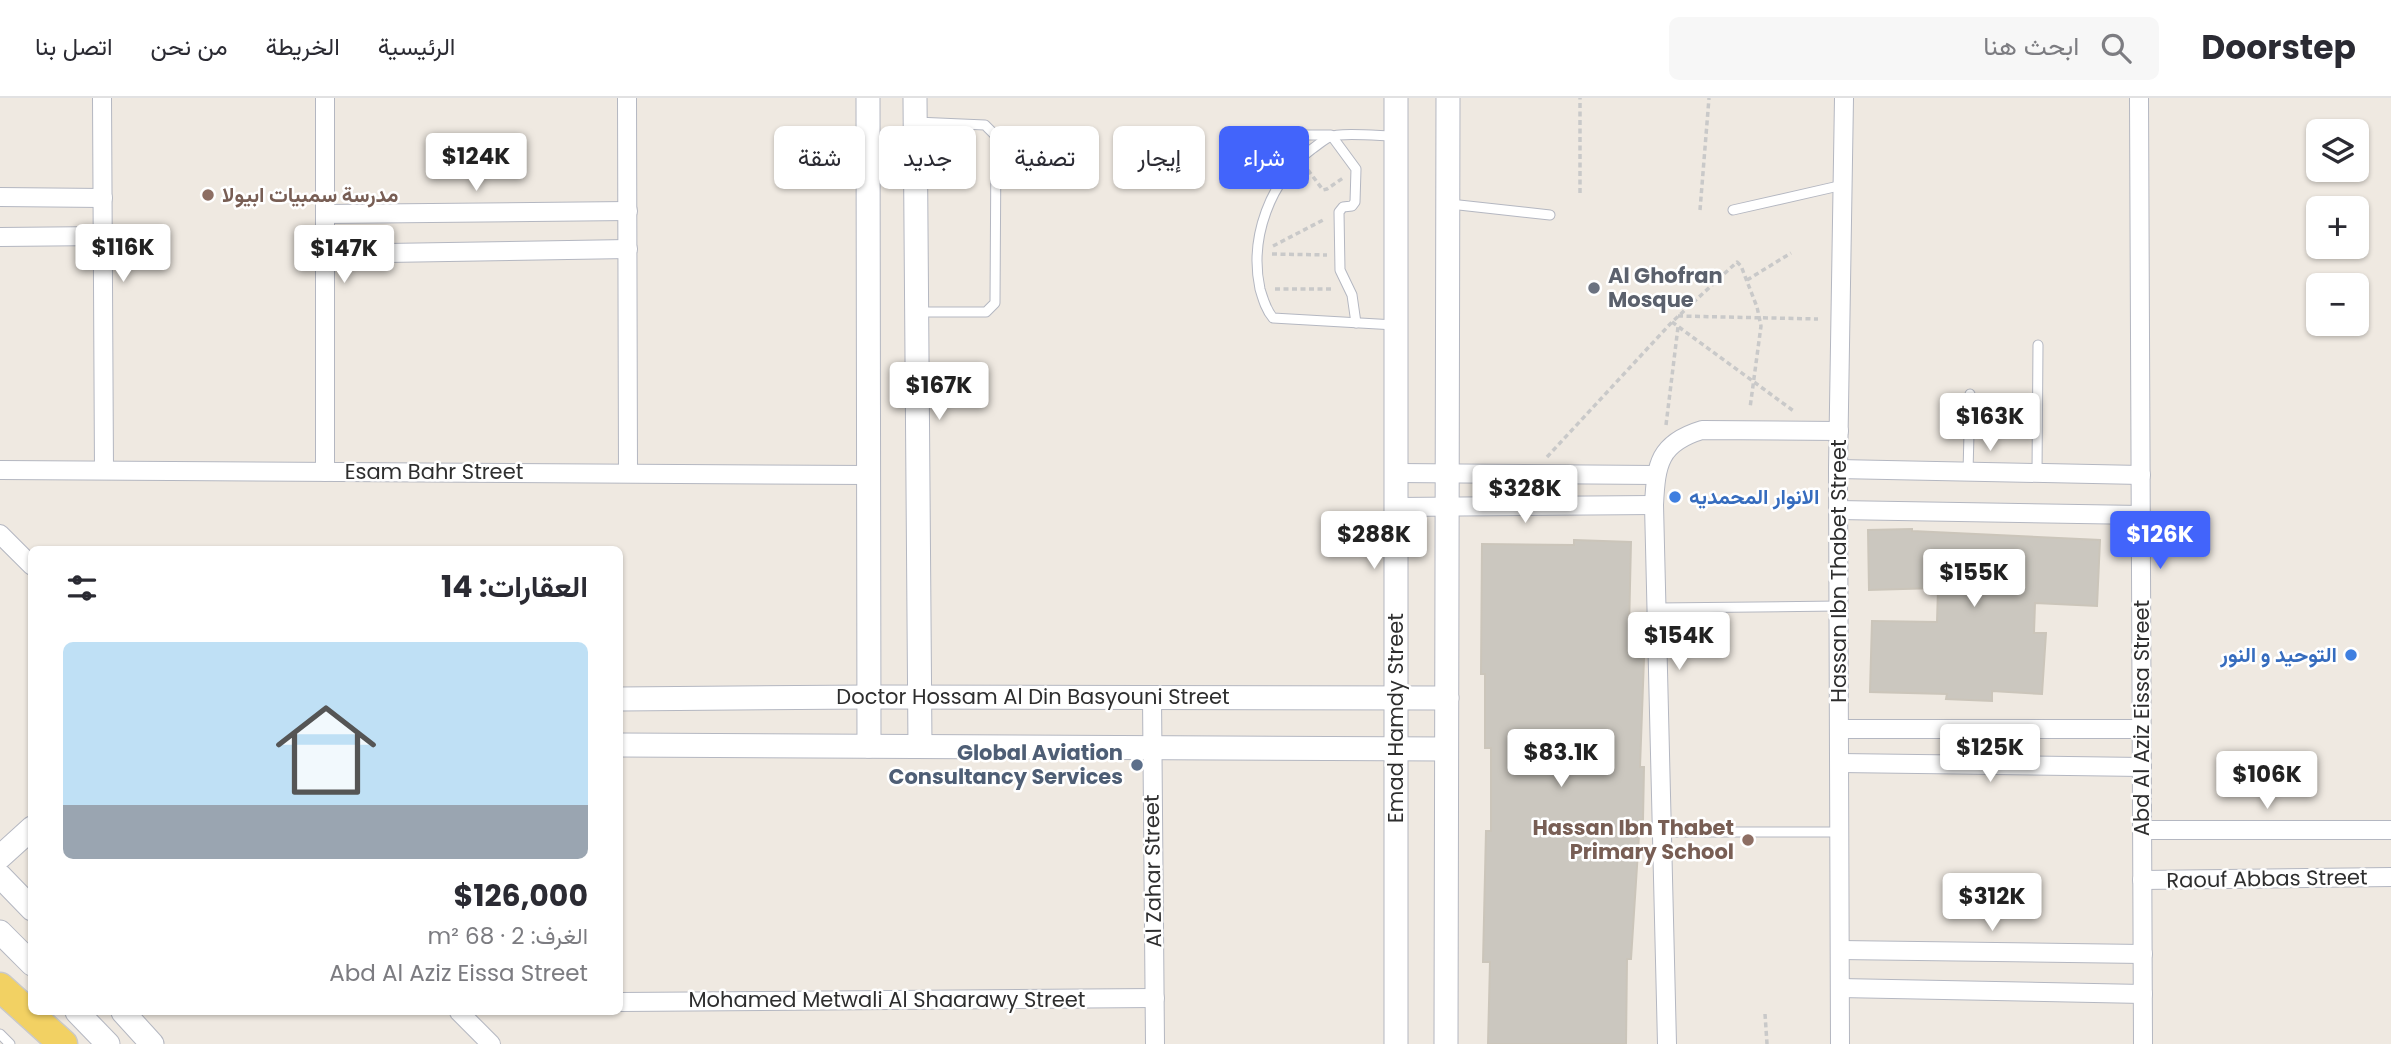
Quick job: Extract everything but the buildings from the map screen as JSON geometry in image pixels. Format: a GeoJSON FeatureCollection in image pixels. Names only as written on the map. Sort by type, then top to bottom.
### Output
{"type":"FeatureCollection","features":[{"type":"Feature","properties":{"kind":"main road"},"geometry":{"type":"LineString","coordinates":[[0,988],[28,1013]]}},
{"type":"Feature","properties":{"kind":"main road"},"geometry":{"type":"LineString","coordinates":[[30,1015],[63,1044]]}},
{"type":"Feature","properties":{"kind":"street"},"geometry":{"type":"LineString","coordinates":[[102,98],[104,470]]}},
{"type":"Feature","properties":{"kind":"street"},"geometry":{"type":"LineString","coordinates":[[325,98],[325,471]]}},
{"type":"Feature","properties":{"kind":"street"},"geometry":{"type":"LineString","coordinates":[[628,98],[628,473]]}},
{"type":"Feature","properties":{"kind":"street"},"geometry":{"type":"LineString","coordinates":[[868,98],[869,746]]}},
{"type":"Feature","properties":{"kind":"street"},"geometry":{"type":"LineString","coordinates":[[915,98],[920,746]]}},
{"type":"Feature","properties":{"kind":"street","name":"Emad Hamdy Street"},"geometry":{"type":"LineString","coordinates":[[1396,98],[1396,1044]]}},
{"type":"Feature","properties":{"kind":"street"},"geometry":{"type":"LineString","coordinates":[[1446,1044],[1448,98]]}},
{"type":"Feature","properties":{"kind":"street","name":"Hassan Ibn Thabet Street"},"geometry":{"type":"LineString","coordinates":[[1840,1044],[1838,469],[1844,98]]}},
{"type":"Feature","properties":{"kind":"street","name":"Abd Al Aziz Eissa Street"},"geometry":{"type":"LineString","coordinates":[[2139,98],[2143,1044]]}},
{"type":"Feature","properties":{"kind":"street"},"geometry":{"type":"LineString","coordinates":[[0,197],[103,198]]}},
{"type":"Feature","properties":{"kind":"street"},"geometry":{"type":"LineString","coordinates":[[325,214],[628,211]]}},
{"type":"Feature","properties":{"kind":"street"},"geometry":{"type":"LineString","coordinates":[[0,237],[103,236]]}},
{"type":"Feature","properties":{"kind":"street"},"geometry":{"type":"LineString","coordinates":[[325,254],[628,249]]}},
{"type":"Feature","properties":{"kind":"street"},"geometry":{"type":"LineString","coordinates":[[1667,1044],[1654,505],[1660,458],[1671,445],[1685,435],[1702,430],[1839,431]]}},
{"type":"Feature","properties":{"kind":"street"},"geometry":{"type":"LineString","coordinates":[[1838,469],[2141,475]]}},
{"type":"Feature","properties":{"kind":"street","name":"Esam Bahr Street"},"geometry":{"type":"LineString","coordinates":[[0,470],[869,475]]}},
{"type":"Feature","properties":{"kind":"street"},"geometry":{"type":"LineString","coordinates":[[1397,473],[1656,475]]}},
{"type":"Feature","properties":{"kind":"street"},"geometry":{"type":"LineString","coordinates":[[1395,507],[1654,505]]}},
{"type":"Feature","properties":{"kind":"street"},"geometry":{"type":"LineString","coordinates":[[1838,510],[2141,515]]}},
{"type":"Feature","properties":{"kind":"street"},"geometry":{"type":"LineString","coordinates":[[0,534],[28,562]]}},
{"type":"Feature","properties":{"kind":"street","name":"Al Zahar Street"},"geometry":{"type":"LineString","coordinates":[[1152,697],[1155,1044]]}},
{"type":"Feature","properties":{"kind":"street","name":"Doctor Hossam Al Din Basyouni Street"},"geometry":{"type":"LineString","coordinates":[[623,699],[1447,698]]}},
{"type":"Feature","properties":{"kind":"street"},"geometry":{"type":"LineString","coordinates":[[1840,729],[2141,729]]}},
{"type":"Feature","properties":{"kind":"street"},"geometry":{"type":"LineString","coordinates":[[623,745],[1446,749]]}},
{"type":"Feature","properties":{"kind":"street"},"geometry":{"type":"LineString","coordinates":[[1840,763],[2142,767]]}},
{"type":"Feature","properties":{"kind":"street"},"geometry":{"type":"LineString","coordinates":[[2142,830],[2391,830]]}},
{"type":"Feature","properties":{"kind":"street"},"geometry":{"type":"LineString","coordinates":[[0,857],[28,832]]}},
{"type":"Feature","properties":{"kind":"street"},"geometry":{"type":"LineString","coordinates":[[0,876],[28,902]]}},
{"type":"Feature","properties":{"kind":"street","name":"Raouf Abbas Street"},"geometry":{"type":"LineString","coordinates":[[2143,880],[2391,877]]}},
{"type":"Feature","properties":{"kind":"street"},"geometry":{"type":"LineString","coordinates":[[0,932],[28,960]]}},
{"type":"Feature","properties":{"kind":"street"},"geometry":{"type":"LineString","coordinates":[[1840,950],[2143,954]]}},
{"type":"Feature","properties":{"kind":"street"},"geometry":{"type":"LineString","coordinates":[[1840,988],[2143,994]]}},
{"type":"Feature","properties":{"kind":"street","name":"Mohamed Metwali Al Shaarawy Street"},"geometry":{"type":"LineString","coordinates":[[623,1002],[1155,998]]}},
{"type":"Feature","properties":{"kind":"street"},"geometry":{"type":"LineString","coordinates":[[80,1015],[108,1044]]}},
{"type":"Feature","properties":{"kind":"street"},"geometry":{"type":"LineString","coordinates":[[126,1015],[152,1044]]}},
{"type":"Feature","properties":{"kind":"street"},"geometry":{"type":"LineString","coordinates":[[462,1015],[491,1044]]}},
{"type":"Feature","properties":{"kind":"lane"},"geometry":{"type":"LineString","coordinates":[[915,121],[985,125],[995,135],[996,142],[995,303],[986,312],[916,312]]}},
{"type":"Feature","properties":{"kind":"lane"},"geometry":{"type":"LineString","coordinates":[[1309,135],[1396,136]]}},
{"type":"Feature","properties":{"kind":"lane"},"geometry":{"type":"LineString","coordinates":[[1309,152],[1331,135]]}},
{"type":"Feature","properties":{"kind":"lane"},"geometry":{"type":"LineString","coordinates":[[1331,135],[1356,169],[1355,202],[1352,206],[1343,206],[1339,212],[1340,270],[1356,308],[1356,323]]}},
{"type":"Feature","properties":{"kind":"lane"},"geometry":{"type":"LineString","coordinates":[[1733,210],[1843,185]]}},
{"type":"Feature","properties":{"kind":"lane"},"geometry":{"type":"LineString","coordinates":[[1277,189],[1263,218],[1256,254],[1261,289],[1270,316],[1396,325]]}},
{"type":"Feature","properties":{"kind":"lane"},"geometry":{"type":"LineString","coordinates":[[1448,204],[1550,215]]}},
{"type":"Feature","properties":{"kind":"lane"},"geometry":{"type":"LineString","coordinates":[[2037,473],[2038,345]]}},
{"type":"Feature","properties":{"kind":"lane"},"geometry":{"type":"LineString","coordinates":[[1968,472],[1970,394]]}},
{"type":"Feature","properties":{"kind":"lane"},"geometry":{"type":"LineString","coordinates":[[1658,608],[1839,606]]}},
{"type":"Feature","properties":{"kind":"lane"},"geometry":{"type":"LineString","coordinates":[[1663,832],[1840,832]]}},
{"type":"Feature","properties":{"kind":"lane"},"geometry":{"type":"LineString","coordinates":[[0,1034],[10,1044]]}},
{"type":"Feature","properties":{"kind":"path"},"geometry":{"type":"LineString","coordinates":[[1580,98],[1580,193]]}},
{"type":"Feature","properties":{"kind":"path"},"geometry":{"type":"LineString","coordinates":[[1700,210],[1709,98]]}},
{"type":"Feature","properties":{"kind":"path"},"geometry":{"type":"LineString","coordinates":[[1309,172],[1323,190],[1356,169]]}},
{"type":"Feature","properties":{"kind":"path"},"geometry":{"type":"LineString","coordinates":[[1256,254],[1339,212]]}},
{"type":"Feature","properties":{"kind":"path"},"geometry":{"type":"LineString","coordinates":[[1746,280],[1791,253]]}},
{"type":"Feature","properties":{"kind":"path"},"geometry":{"type":"LineString","coordinates":[[1256,254],[1340,255]]}},
{"type":"Feature","properties":{"kind":"path"},"geometry":{"type":"LineString","coordinates":[[1532,474],[1672,322],[1734,262],[1740,264],[1760,318],[1761,335],[1750,408]]}},
{"type":"Feature","properties":{"kind":"path"},"geometry":{"type":"LineString","coordinates":[[1261,289],[1350,289]]}},
{"type":"Feature","properties":{"kind":"path"},"geometry":{"type":"LineString","coordinates":[[1678,316],[1818,319]]}},
{"type":"Feature","properties":{"kind":"path"},"geometry":{"type":"LineString","coordinates":[[1672,322],[1797,414]]}},
{"type":"Feature","properties":{"kind":"path"},"geometry":{"type":"LineString","coordinates":[[1671,445],[1666,427],[1678,327]]}},
{"type":"Feature","properties":{"kind":"path"},"geometry":{"type":"LineString","coordinates":[[1765,1014],[1767,1044]]}},
{"type":"Feature","properties":{"kind":"place","name":"مدرسة سمبيات ابيولا"},"geometry":{"type":"Point","coordinates":[208,195]}},
{"type":"Feature","properties":{"kind":"place","name":"Al Ghofran Mosque"},"geometry":{"type":"Point","coordinates":[1594,288]}},
{"type":"Feature","properties":{"kind":"place","name":"الانوار المحمديه"},"geometry":{"type":"Point","coordinates":[1675,497]}},
{"type":"Feature","properties":{"kind":"place","name":"التوحيد و النور"},"geometry":{"type":"Point","coordinates":[2351,655]}},
{"type":"Feature","properties":{"kind":"place","name":"Global Aviation Consultancy Services"},"geometry":{"type":"Point","coordinates":[1137,765]}},
{"type":"Feature","properties":{"kind":"place","name":"Hassan Ibn Thabet Primary School"},"geometry":{"type":"Point","coordinates":[1748,840]}}]}
